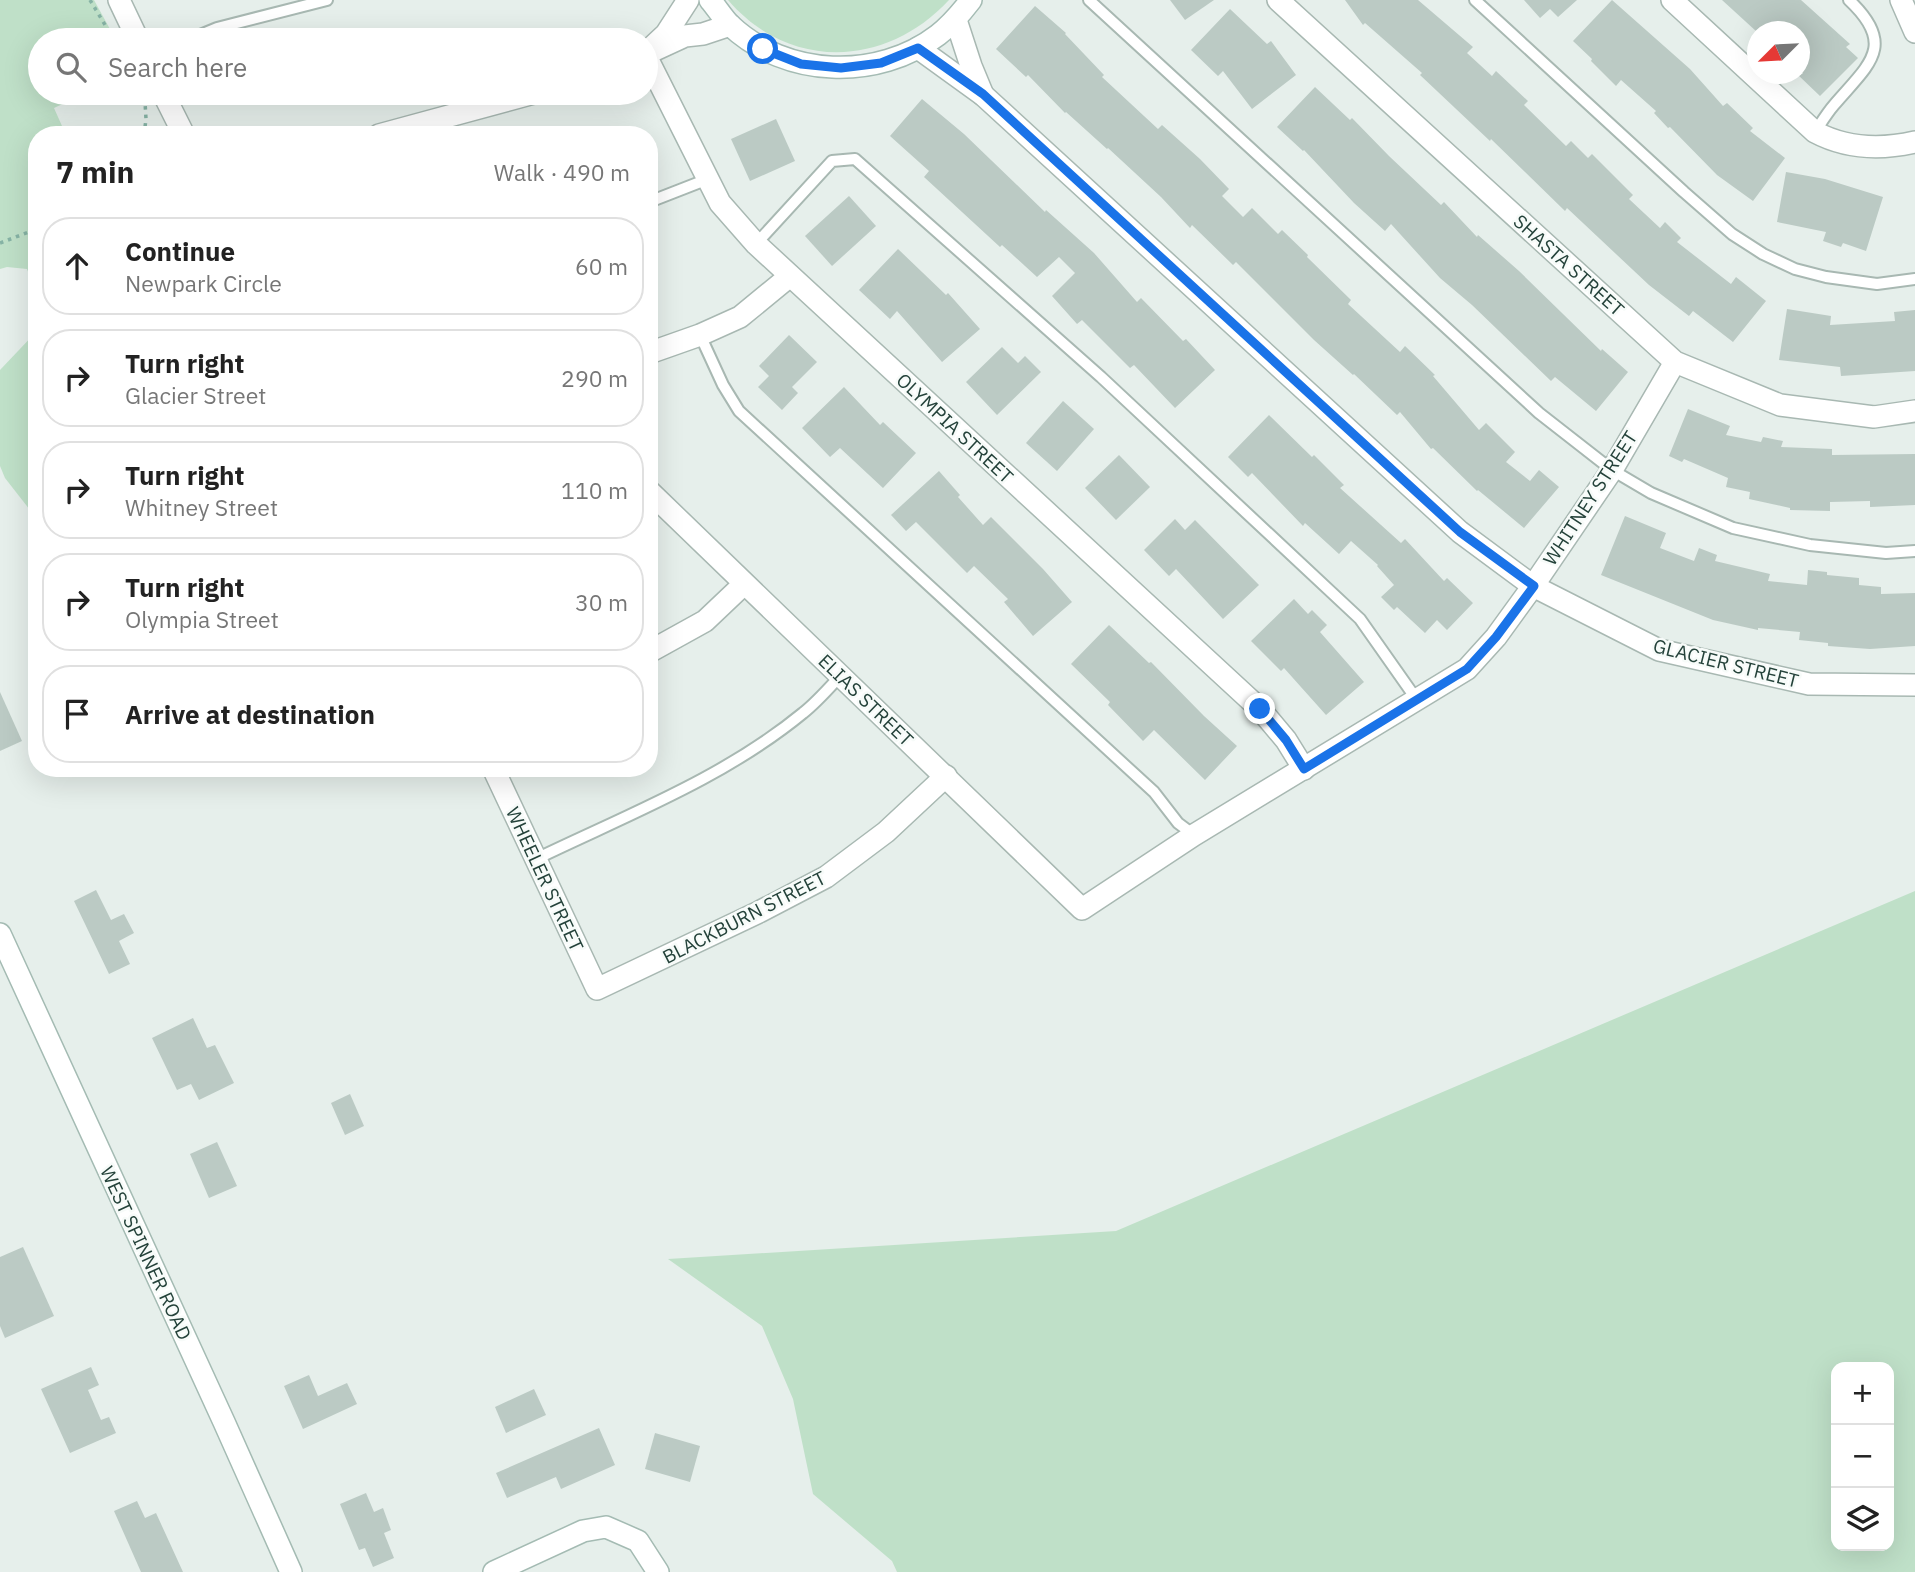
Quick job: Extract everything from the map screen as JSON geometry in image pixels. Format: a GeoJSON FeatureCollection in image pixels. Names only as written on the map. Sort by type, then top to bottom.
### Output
{"type":"FeatureCollection","features":[{"type":"Feature","properties":{"kind":"street"},"geometry":{"type":"LineString","coordinates":[[119,0],[132,28]]}},
{"type":"Feature","properties":{"kind":"street"},"geometry":{"type":"LineString","coordinates":[[658,42],[688,0]]}},
{"type":"Feature","properties":{"kind":"street"},"geometry":{"type":"LineString","coordinates":[[710,0],[730,25],[763,49],[801,64],[841,68],[881,63],[918,48],[956,20],[971,0]]}},
{"type":"Feature","properties":{"kind":"street","name":"SHASTA STREET"},"geometry":{"type":"LineString","coordinates":[[1278,0],[1675,362],[1780,405],[1874,417],[1915,411]]}},
{"type":"Feature","properties":{"kind":"street"},"geometry":{"type":"LineString","coordinates":[[1672,0],[1815,132],[1832,141],[1858,147],[1894,147],[1915,142]]}},
{"type":"Feature","properties":{"kind":"street"},"geometry":{"type":"LineString","coordinates":[[1901,0],[1915,32]]}},
{"type":"Feature","properties":{"kind":"street","name":"GLACIER STREET"},"geometry":{"type":"LineString","coordinates":[[956,20],[983,94]]}},
{"type":"Feature","properties":{"kind":"street"},"geometry":{"type":"LineString","coordinates":[[658,48],[685,36],[703,34],[730,25]]}},
{"type":"Feature","properties":{"kind":"street","name":"GLACIER STREET"},"geometry":{"type":"LineString","coordinates":[[918,48],[983,94],[1460,532],[1534,586],[1659,650],[1809,684],[1915,685]]}},
{"type":"Feature","properties":{"kind":"street","name":"OLYMPIA STREET"},"geometry":{"type":"LineString","coordinates":[[658,78],[720,203],[756,244],[1260,709],[1286,740],[1304,769]]}},
{"type":"Feature","properties":{"kind":"street"},"geometry":{"type":"LineString","coordinates":[[169,105],[180,126]]}},
{"type":"Feature","properties":{"kind":"street"},"geometry":{"type":"LineString","coordinates":[[412,126],[490,105]]}},
{"type":"Feature","properties":{"kind":"street"},"geometry":{"type":"LineString","coordinates":[[658,350],[740,317],[790,276]]}},
{"type":"Feature","properties":{"kind":"street","name":"WHITNEY STREET"},"geometry":{"type":"LineString","coordinates":[[1082,909],[1194,835],[1467,669],[1496,637],[1534,586],[1612,470],[1675,362]]}},
{"type":"Feature","properties":{"kind":"street","name":"ELIAS STREET"},"geometry":{"type":"LineString","coordinates":[[658,500],[1082,909]]}},
{"type":"Feature","properties":{"kind":"street"},"geometry":{"type":"LineString","coordinates":[[658,647],[705,621],[744,584]]}},
{"type":"Feature","properties":{"kind":"street","name":"BLACKBURN STREET"},"geometry":{"type":"LineString","coordinates":[[597,989],[826,877],[886,832],[946,776]]}},
{"type":"Feature","properties":{"kind":"street","name":"WHEELER STREET"},"geometry":{"type":"LineString","coordinates":[[497,777],[597,989]]}},
{"type":"Feature","properties":{"kind":"street","name":"WEST SPINNER ROAD"},"geometry":{"type":"LineString","coordinates":[[0,934],[291,1572]]}},
{"type":"Feature","properties":{"kind":"street"},"geometry":{"type":"LineString","coordinates":[[494,1572],[583,1531],[606,1527],[638,1541],[658,1572]]}},
{"type":"Feature","properties":{"kind":"lane"},"geometry":{"type":"LineString","coordinates":[[216,28],[327,0]]}},
{"type":"Feature","properties":{"kind":"lane"},"geometry":{"type":"LineString","coordinates":[[1089,0],[1539,413],[1612,470],[1651,494],[1733,528],[1810,545],[1886,553],[1915,551]]}},
{"type":"Feature","properties":{"kind":"lane"},"geometry":{"type":"LineString","coordinates":[[1475,0],[1703,209],[1732,234],[1763,254],[1795,269],[1826,277],[1877,284],[1915,279]]}},
{"type":"Feature","properties":{"kind":"lane"},"geometry":{"type":"LineString","coordinates":[[1815,132],[1874,56],[1876,41],[1870,23],[1849,0]]}},
{"type":"Feature","properties":{"kind":"lane"},"geometry":{"type":"LineString","coordinates":[[756,244],[832,161],[855,159],[1101,377],[1360,619],[1417,700]]}},
{"type":"Feature","properties":{"kind":"lane"},"geometry":{"type":"LineString","coordinates":[[658,198],[708,179]]}},
{"type":"Feature","properties":{"kind":"lane"},"geometry":{"type":"LineString","coordinates":[[700,335],[723,385],[739,411],[1154,792],[1178,823],[1194,835]]}},
{"type":"Feature","properties":{"kind":"lane"},"geometry":{"type":"LineString","coordinates":[[536,859],[715,774],[806,712],[841,675]]}},
{"type":"Feature","properties":{"kind":"path"},"geometry":{"type":"LineString","coordinates":[[90,0],[107,28]]}},
{"type":"Feature","properties":{"kind":"path"},"geometry":{"type":"LineString","coordinates":[[145,105],[145,126]]}},
{"type":"Feature","properties":{"kind":"path"},"geometry":{"type":"LineString","coordinates":[[0,243],[28,232]]}},
{"type":"Feature","properties":{"kind":"green space"},"geometry":{"type":"Polygon","coordinates":[[[0,0],[94,0],[109,28],[28,28],[28,105],[60,105],[54,108],[62,126],[28,126],[28,272],[27,269],[7,267],[0,269],[0,0]]]}},
{"type":"Feature","properties":{"kind":"green space"},"geometry":{"type":"Polygon","coordinates":[[[728,0],[949,0],[924,22],[896,39],[867,49],[838,52],[808,49],[779,40],[752,23],[728,0]]]}},
{"type":"Feature","properties":{"kind":"green space"},"geometry":{"type":"Polygon","coordinates":[[[28,340],[28,507],[5,478],[0,466],[0,370],[28,340]]]}},
{"type":"Feature","properties":{"kind":"green space"},"geometry":{"type":"Polygon","coordinates":[[[1915,891],[1915,1572],[897,1572],[892,1561],[813,1494],[793,1399],[762,1326],[668,1259],[1116,1231],[1915,891]]]}},
{"type":"Feature","properties":{"kind":"building"},"geometry":{"type":"Polygon","coordinates":[[[1170,0],[1214,0],[1185,20],[1170,0]]]}},
{"type":"Feature","properties":{"kind":"building"},"geometry":{"type":"Polygon","coordinates":[[[1345,0],[1418,0],[1473,47],[1467,53],[1492,76],[1496,71],[1528,101],[1524,105],[1566,146],[1571,141],[1588,158],[1592,154],[1633,195],[1629,199],[1660,228],[1665,222],[1681,238],[1677,242],[1731,284],[1736,277],[1766,301],[1733,342],[1693,311],[1689,316],[1649,285],[1567,208],[1565,211],[1420,75],[1422,73],[1365,23],[1363,25],[1345,0]]]}},
{"type":"Feature","properties":{"kind":"building"},"geometry":{"type":"Polygon","coordinates":[[[1524,0],[1577,0],[1558,17],[1550,9],[1540,18],[1524,0]]]}},
{"type":"Feature","properties":{"kind":"building"},"geometry":{"type":"Polygon","coordinates":[[[1612,0],[1690,69],[1723,106],[1727,103],[1753,128],[1750,131],[1785,158],[1753,201],[1717,175],[1670,127],[1668,128],[1654,113],[1656,111],[1621,80],[1616,86],[1573,41],[1612,0]]]}},
{"type":"Feature","properties":{"kind":"building"},"geometry":{"type":"Polygon","coordinates":[[[1722,0],[1801,0],[1850,44],[1846,47],[1858,58],[1820,96],[1807,84],[1810,84],[1810,21],[1747,23],[1722,0]]]}},
{"type":"Feature","properties":{"kind":"building"},"geometry":{"type":"Polygon","coordinates":[[[1035,6],[1066,33],[1104,75],[1102,77],[1158,129],[1162,125],[1200,159],[1229,189],[1222,196],[1243,217],[1252,208],[1278,234],[1282,230],[1351,300],[1348,304],[1400,352],[1405,346],[1435,375],[1433,376],[1479,430],[1486,423],[1515,452],[1506,462],[1530,481],[1539,470],[1559,487],[1524,528],[1477,491],[1431,449],[1400,412],[1397,415],[1314,340],[1236,262],[1233,265],[1192,225],[1190,228],[1108,148],[1065,113],[1028,75],[1026,77],[996,49],[1035,6]]]}},
{"type":"Feature","properties":{"kind":"building"},"geometry":{"type":"Polygon","coordinates":[[[1230,9],[1267,44],[1271,41],[1296,75],[1252,109],[1223,71],[1218,76],[1191,50],[1230,9]]]}},
{"type":"Feature","properties":{"kind":"building"},"geometry":{"type":"Polygon","coordinates":[[[1315,87],[1350,120],[1352,118],[1441,205],[1444,202],[1477,237],[1478,235],[1519,271],[1601,351],[1602,349],[1628,372],[1596,411],[1555,377],[1551,381],[1440,278],[1391,224],[1385,231],[1354,203],[1304,150],[1277,127],[1315,87]]]}},
{"type":"Feature","properties":{"kind":"building"},"geometry":{"type":"Polygon","coordinates":[[[922,99],[964,134],[1045,212],[1046,210],[1094,253],[1137,302],[1141,298],[1215,370],[1175,408],[1134,365],[1130,368],[1082,320],[1077,324],[1052,296],[1075,273],[1059,257],[1037,277],[924,177],[929,171],[890,136],[922,99]]]}},
{"type":"Feature","properties":{"kind":"building"},"geometry":{"type":"Polygon","coordinates":[[[776,119],[795,161],[750,181],[731,139],[776,119]]]}},
{"type":"Feature","properties":{"kind":"building"},"geometry":{"type":"Polygon","coordinates":[[[1786,172],[1825,179],[1883,197],[1866,251],[1843,243],[1841,247],[1823,241],[1826,232],[1777,222],[1786,172]]]}},
{"type":"Feature","properties":{"kind":"building"},"geometry":{"type":"Polygon","coordinates":[[[849,196],[876,226],[832,266],[805,236],[849,196]]]}},
{"type":"Feature","properties":{"kind":"building"},"geometry":{"type":"Polygon","coordinates":[[[898,249],[946,295],[948,293],[980,329],[942,362],[897,311],[890,319],[859,290],[898,249]]]}},
{"type":"Feature","properties":{"kind":"building"},"geometry":{"type":"Polygon","coordinates":[[[1787,309],[1831,316],[1830,325],[1895,321],[1894,312],[1915,310],[1915,371],[1841,376],[1840,367],[1779,360],[1787,309]]]}},
{"type":"Feature","properties":{"kind":"building"},"geometry":{"type":"Polygon","coordinates":[[[789,335],[817,362],[792,387],[798,393],[782,410],[758,387],[769,376],[759,366],[789,335]]]}},
{"type":"Feature","properties":{"kind":"building"},"geometry":{"type":"Polygon","coordinates":[[[1002,347],[1018,363],[1025,356],[1041,372],[997,415],[966,382],[1002,347]]]}},
{"type":"Feature","properties":{"kind":"building"},"geometry":{"type":"Polygon","coordinates":[[[844,387],[880,425],[883,422],[916,453],[883,488],[840,448],[830,457],[802,428],[844,387]]]}},
{"type":"Feature","properties":{"kind":"building"},"geometry":{"type":"Polygon","coordinates":[[[1063,401],[1094,429],[1057,471],[1026,443],[1063,401]]]}},
{"type":"Feature","properties":{"kind":"building"},"geometry":{"type":"Polygon","coordinates":[[[1688,409],[1730,426],[1726,435],[1761,442],[1763,437],[1783,441],[1781,447],[1832,449],[1832,455],[1915,454],[1915,505],[1870,507],[1870,501],[1830,502],[1830,511],[1790,510],[1749,499],[1750,492],[1726,487],[1728,478],[1684,459],[1682,462],[1669,456],[1688,409]]]}},
{"type":"Feature","properties":{"kind":"building"},"geometry":{"type":"Polygon","coordinates":[[[1269,415],[1344,485],[1340,488],[1401,543],[1405,539],[1444,581],[1447,578],[1473,603],[1447,630],[1437,620],[1425,633],[1397,607],[1394,610],[1381,597],[1394,585],[1378,565],[1351,541],[1339,554],[1305,523],[1303,526],[1252,473],[1248,477],[1228,457],[1269,415]]]}},
{"type":"Feature","properties":{"kind":"building"},"geometry":{"type":"Polygon","coordinates":[[[1119,455],[1150,487],[1116,520],[1085,488],[1119,455]]]}},
{"type":"Feature","properties":{"kind":"building"},"geometry":{"type":"Polygon","coordinates":[[[939,471],[983,525],[991,517],[1072,602],[1033,636],[1004,602],[1008,599],[974,566],[967,573],[916,522],[906,531],[891,515],[939,471]]]}},
{"type":"Feature","properties":{"kind":"building"},"geometry":{"type":"Polygon","coordinates":[[[1625,516],[1666,533],[1660,548],[1694,561],[1699,548],[1717,555],[1715,561],[1770,574],[1768,581],[1807,585],[1808,570],[1859,578],[1859,585],[1881,587],[1881,594],[1915,593],[1915,646],[1870,649],[1828,646],[1828,643],[1799,640],[1800,632],[1758,630],[1713,620],[1601,575],[1625,516]]]}},
{"type":"Feature","properties":{"kind":"building"},"geometry":{"type":"Polygon","coordinates":[[[1175,519],[1185,530],[1195,520],[1259,585],[1223,619],[1176,569],[1169,576],[1144,550],[1175,519]]]}},
{"type":"Feature","properties":{"kind":"building"},"geometry":{"type":"Polygon","coordinates":[[[1294,599],[1308,614],[1312,610],[1327,625],[1320,632],[1364,682],[1326,715],[1284,668],[1281,671],[1251,641],[1294,599]]]}},
{"type":"Feature","properties":{"kind":"building"},"geometry":{"type":"Polygon","coordinates":[[[1109,625],[1237,746],[1205,780],[1154,730],[1143,741],[1108,705],[1110,702],[1071,664],[1109,625]]]}},
{"type":"Feature","properties":{"kind":"building"},"geometry":{"type":"Polygon","coordinates":[[[0,692],[22,741],[0,751],[0,692]]]}},
{"type":"Feature","properties":{"kind":"building"},"geometry":{"type":"Polygon","coordinates":[[[96,890],[111,920],[124,914],[134,933],[119,941],[130,964],[109,974],[74,901],[96,890]]]}},
{"type":"Feature","properties":{"kind":"building"},"geometry":{"type":"Polygon","coordinates":[[[193,1018],[207,1048],[215,1045],[234,1083],[199,1100],[191,1084],[177,1090],[152,1038],[193,1018]]]}},
{"type":"Feature","properties":{"kind":"building"},"geometry":{"type":"Polygon","coordinates":[[[350,1094],[364,1126],[345,1135],[331,1103],[350,1094]]]}},
{"type":"Feature","properties":{"kind":"building"},"geometry":{"type":"Polygon","coordinates":[[[217,1142],[237,1186],[209,1198],[190,1154],[217,1142]]]}},
{"type":"Feature","properties":{"kind":"building"},"geometry":{"type":"Polygon","coordinates":[[[23,1247],[54,1316],[5,1338],[0,1326],[0,1257],[23,1247]]]}},
{"type":"Feature","properties":{"kind":"building"},"geometry":{"type":"Polygon","coordinates":[[[91,1367],[99,1385],[88,1390],[101,1420],[109,1417],[116,1433],[70,1453],[41,1389],[91,1367]]]}},
{"type":"Feature","properties":{"kind":"building"},"geometry":{"type":"Polygon","coordinates":[[[309,1375],[318,1396],[347,1383],[357,1404],[303,1429],[284,1386],[309,1375]]]}},
{"type":"Feature","properties":{"kind":"building"},"geometry":{"type":"Polygon","coordinates":[[[534,1389],[546,1415],[506,1433],[495,1407],[534,1389]]]}},
{"type":"Feature","properties":{"kind":"building"},"geometry":{"type":"Polygon","coordinates":[[[599,1428],[615,1465],[561,1489],[556,1477],[507,1498],[496,1473],[599,1428]]]}},
{"type":"Feature","properties":{"kind":"building"},"geometry":{"type":"Polygon","coordinates":[[[655,1433],[700,1446],[690,1482],[645,1469],[655,1433]]]}},
{"type":"Feature","properties":{"kind":"building"},"geometry":{"type":"Polygon","coordinates":[[[366,1493],[374,1512],[383,1508],[391,1530],[384,1533],[394,1558],[373,1567],[365,1548],[359,1550],[340,1504],[366,1493]]]}},
{"type":"Feature","properties":{"kind":"building"},"geometry":{"type":"Polygon","coordinates":[[[137,1501],[145,1518],[156,1513],[183,1572],[141,1572],[114,1511],[137,1501]]]}},
{"type":"Feature","properties":{"kind":"route"},"geometry":{"type":"LineString","coordinates":[[763,49],[801,64],[841,68],[881,63],[918,48],[983,94],[1460,532],[1534,586],[1496,637],[1467,669],[1304,769],[1286,740],[1260,709]]}}]}
